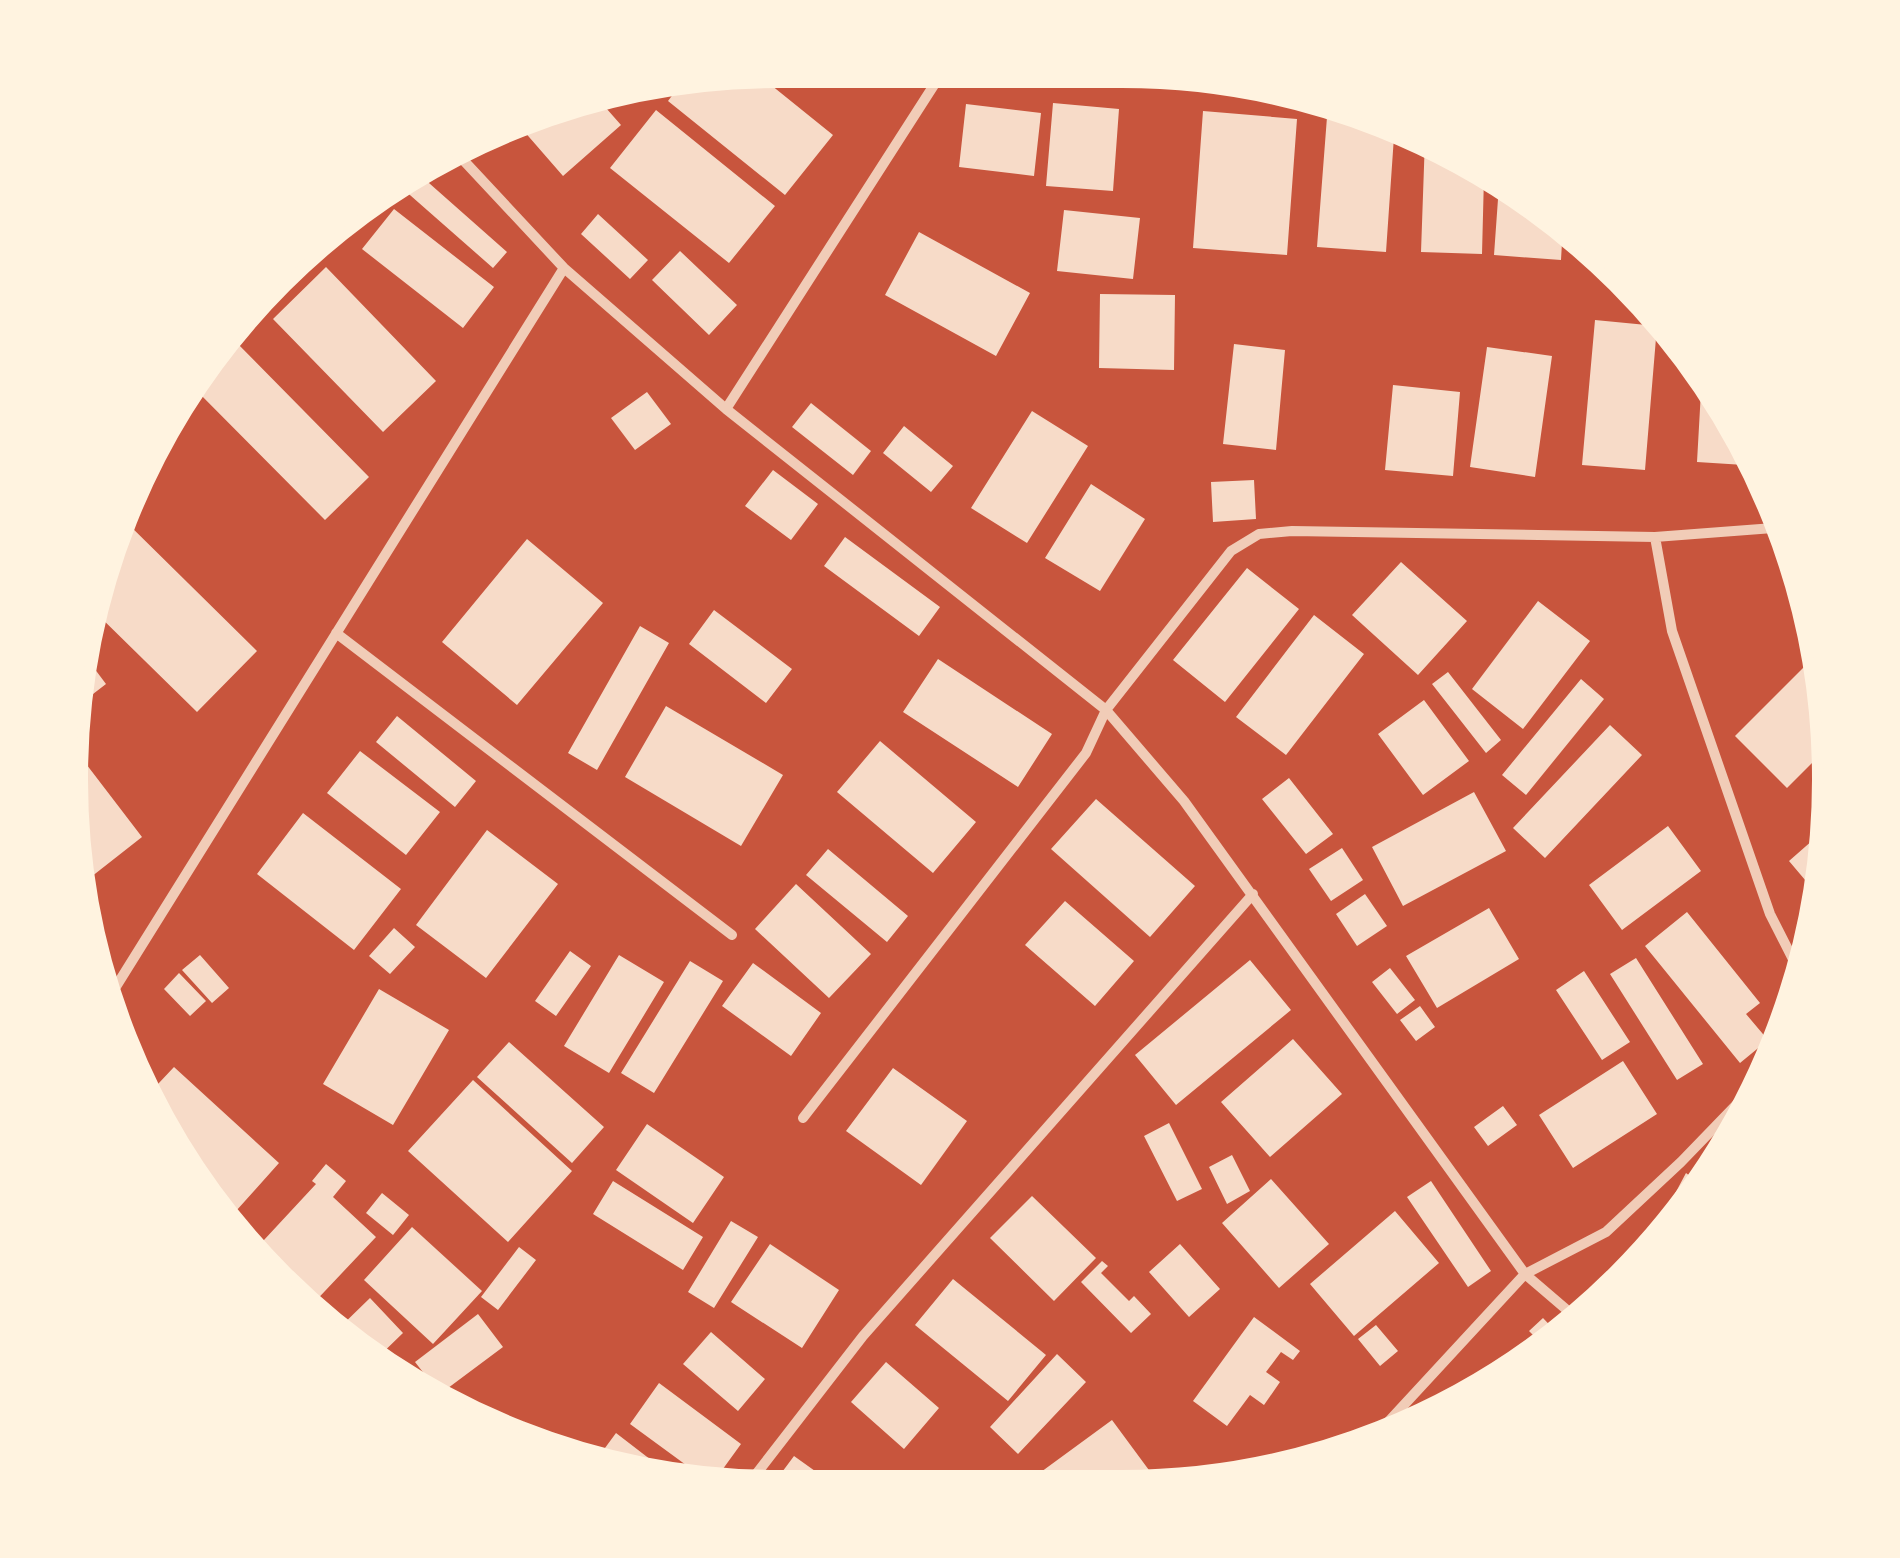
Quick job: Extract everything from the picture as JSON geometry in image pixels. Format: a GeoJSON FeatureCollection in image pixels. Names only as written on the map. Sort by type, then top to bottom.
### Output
{"type":"FeatureCollection","features":[{"type":"Feature","properties":{"kind":"street"},"geometry":{"type":"LineString","coordinates":[[726,410],[934,82]]}},
{"type":"Feature","properties":{"kind":"street"},"geometry":{"type":"LineString","coordinates":[[462,159],[564,268],[726,410],[1106,710],[1184,801],[1526,1274],[1569,1312]]}},
{"type":"Feature","properties":{"kind":"street"},"geometry":{"type":"LineString","coordinates":[[115,989],[564,268]]}},
{"type":"Feature","properties":{"kind":"street"},"geometry":{"type":"LineString","coordinates":[[803,1118],[1086,753],[1106,710],[1230,551],[1259,534],[1292,531],[1654,537],[1771,529]]}},
{"type":"Feature","properties":{"kind":"street"},"geometry":{"type":"LineString","coordinates":[[1654,537],[1672,631],[1770,914],[1794,960]]}},
{"type":"Feature","properties":{"kind":"street"},"geometry":{"type":"LineString","coordinates":[[336,633],[732,936]]}},
{"type":"Feature","properties":{"kind":"street"},"geometry":{"type":"LineString","coordinates":[[756,1475],[863,1336],[1253,894]]}},
{"type":"Feature","properties":{"kind":"street"},"geometry":{"type":"LineString","coordinates":[[1389,1422],[1526,1274],[1606,1232],[1736,1105]]}},
{"type":"Feature","properties":{"kind":"building"},"geometry":{"type":"Polygon","coordinates":[[[768,82],[833,135],[785,195],[668,101],[676,90],[768,82]]]}},
{"type":"Feature","properties":{"kind":"building"},"geometry":{"type":"Polygon","coordinates":[[[1053,103],[1119,109],[1113,191],[1046,186],[1053,103]]]}},
{"type":"Feature","properties":{"kind":"building"},"geometry":{"type":"Polygon","coordinates":[[[966,104],[1041,113],[1034,176],[959,167],[966,104]]]}},
{"type":"Feature","properties":{"kind":"building"},"geometry":{"type":"Polygon","coordinates":[[[603,105],[621,125],[563,176],[524,131],[603,105]]]}},
{"type":"Feature","properties":{"kind":"building"},"geometry":{"type":"Polygon","coordinates":[[[656,110],[775,206],[729,263],[610,168],[656,110]]]}},
{"type":"Feature","properties":{"kind":"building"},"geometry":{"type":"Polygon","coordinates":[[[1203,111],[1297,119],[1287,255],[1193,248],[1203,111]]]}},
{"type":"Feature","properties":{"kind":"building"},"geometry":{"type":"Polygon","coordinates":[[[1327,117],[1345,119],[1394,139],[1386,252],[1317,247],[1327,117]]]}},
{"type":"Feature","properties":{"kind":"building"},"geometry":{"type":"Polygon","coordinates":[[[1425,152],[1484,185],[1482,254],[1421,252],[1425,152]]]}},
{"type":"Feature","properties":{"kind":"building"},"geometry":{"type":"Polygon","coordinates":[[[425,180],[507,252],[493,268],[406,191],[425,180]]]}},
{"type":"Feature","properties":{"kind":"building"},"geometry":{"type":"Polygon","coordinates":[[[1498,194],[1562,240],[1561,260],[1494,255],[1498,194]]]}},
{"type":"Feature","properties":{"kind":"building"},"geometry":{"type":"Polygon","coordinates":[[[394,209],[494,287],[463,328],[362,249],[394,209]]]}},
{"type":"Feature","properties":{"kind":"building"},"geometry":{"type":"Polygon","coordinates":[[[1064,210],[1140,218],[1133,279],[1057,271],[1064,210]]]}},
{"type":"Feature","properties":{"kind":"building"},"geometry":{"type":"Polygon","coordinates":[[[598,214],[648,260],[630,279],[581,234],[598,214]]]}},
{"type":"Feature","properties":{"kind":"building"},"geometry":{"type":"Polygon","coordinates":[[[919,232],[1030,293],[996,356],[885,295],[919,232]]]}},
{"type":"Feature","properties":{"kind":"building"},"geometry":{"type":"Polygon","coordinates":[[[680,251],[737,305],[709,335],[652,280],[680,251]]]}},
{"type":"Feature","properties":{"kind":"building"},"geometry":{"type":"Polygon","coordinates":[[[326,267],[436,381],[383,432],[273,319],[326,267]]]}},
{"type":"Feature","properties":{"kind":"building"},"geometry":{"type":"Polygon","coordinates":[[[1100,294],[1175,295],[1174,370],[1099,368],[1100,294]]]}},
{"type":"Feature","properties":{"kind":"building"},"geometry":{"type":"Polygon","coordinates":[[[1595,320],[1649,325],[1656,334],[1645,470],[1582,465],[1595,320]]]}},
{"type":"Feature","properties":{"kind":"building"},"geometry":{"type":"Polygon","coordinates":[[[236,342],[369,477],[325,520],[199,393],[236,342]]]}},
{"type":"Feature","properties":{"kind":"building"},"geometry":{"type":"Polygon","coordinates":[[[1234,344],[1285,350],[1276,450],[1223,444],[1234,344]]]}},
{"type":"Feature","properties":{"kind":"building"},"geometry":{"type":"Polygon","coordinates":[[[1487,347],[1552,356],[1535,477],[1470,467],[1487,347]]]}},
{"type":"Feature","properties":{"kind":"building"},"geometry":{"type":"Polygon","coordinates":[[[1393,385],[1460,392],[1453,476],[1385,470],[1393,385]]]}},
{"type":"Feature","properties":{"kind":"building"},"geometry":{"type":"Polygon","coordinates":[[[647,392],[671,424],[635,450],[611,418],[647,392]]]}},
{"type":"Feature","properties":{"kind":"building"},"geometry":{"type":"Polygon","coordinates":[[[1701,393],[1743,465],[1697,462],[1701,393]]]}},
{"type":"Feature","properties":{"kind":"building"},"geometry":{"type":"Polygon","coordinates":[[[811,403],[871,451],[853,475],[792,427],[811,403]]]}},
{"type":"Feature","properties":{"kind":"building"},"geometry":{"type":"Polygon","coordinates":[[[1032,411],[1088,446],[1027,543],[971,508],[1032,411]]]}},
{"type":"Feature","properties":{"kind":"building"},"geometry":{"type":"Polygon","coordinates":[[[904,426],[953,466],[931,492],[883,453],[904,426]]]}},
{"type":"Feature","properties":{"kind":"building"},"geometry":{"type":"Polygon","coordinates":[[[773,470],[818,504],[791,540],[745,506],[773,470]]]}},
{"type":"Feature","properties":{"kind":"building"},"geometry":{"type":"Polygon","coordinates":[[[1254,480],[1256,519],[1213,522],[1211,482],[1254,480]]]}},
{"type":"Feature","properties":{"kind":"building"},"geometry":{"type":"Polygon","coordinates":[[[1091,484],[1145,519],[1100,591],[1045,558],[1091,484]]]}},
{"type":"Feature","properties":{"kind":"building"},"geometry":{"type":"Polygon","coordinates":[[[130,526],[257,651],[197,712],[102,618],[130,526]]]}},
{"type":"Feature","properties":{"kind":"building"},"geometry":{"type":"Polygon","coordinates":[[[845,537],[940,607],[919,636],[824,566],[845,537]]]}},
{"type":"Feature","properties":{"kind":"building"},"geometry":{"type":"Polygon","coordinates":[[[527,539],[603,603],[517,705],[442,642],[527,539]]]}},
{"type":"Feature","properties":{"kind":"building"},"geometry":{"type":"Polygon","coordinates":[[[1401,562],[1467,621],[1418,675],[1352,615],[1401,562]]]}},
{"type":"Feature","properties":{"kind":"building"},"geometry":{"type":"Polygon","coordinates":[[[1247,568],[1299,609],[1225,702],[1173,660],[1247,568]]]}},
{"type":"Feature","properties":{"kind":"building"},"geometry":{"type":"Polygon","coordinates":[[[1538,601],[1590,641],[1523,729],[1472,689],[1538,601]]]}},
{"type":"Feature","properties":{"kind":"building"},"geometry":{"type":"Polygon","coordinates":[[[714,610],[792,669],[766,703],[689,644],[714,610]]]}},
{"type":"Feature","properties":{"kind":"building"},"geometry":{"type":"Polygon","coordinates":[[[1314,615],[1364,654],[1286,755],[1236,717],[1314,615]]]}},
{"type":"Feature","properties":{"kind":"building"},"geometry":{"type":"Polygon","coordinates":[[[640,626],[669,643],[597,770],[568,753],[640,626]]]}},
{"type":"Feature","properties":{"kind":"building"},"geometry":{"type":"Polygon","coordinates":[[[938,659],[1052,734],[1018,787],[903,712],[938,659]]]}},
{"type":"Feature","properties":{"kind":"building"},"geometry":{"type":"Polygon","coordinates":[[[1808,663],[1817,758],[1787,788],[1735,736],[1808,663]]]}},
{"type":"Feature","properties":{"kind":"building"},"geometry":{"type":"Polygon","coordinates":[[[92,665],[106,684],[87,699],[92,665]]]}},
{"type":"Feature","properties":{"kind":"building"},"geometry":{"type":"Polygon","coordinates":[[[1448,672],[1501,740],[1486,753],[1432,684],[1448,672]]]}},
{"type":"Feature","properties":{"kind":"building"},"geometry":{"type":"Polygon","coordinates":[[[1581,679],[1604,699],[1526,795],[1502,775],[1581,679]]]}},
{"type":"Feature","properties":{"kind":"building"},"geometry":{"type":"Polygon","coordinates":[[[1424,700],[1469,761],[1423,795],[1378,734],[1424,700]]]}},
{"type":"Feature","properties":{"kind":"building"},"geometry":{"type":"Polygon","coordinates":[[[666,706],[783,775],[741,846],[625,777],[666,706]]]}},
{"type":"Feature","properties":{"kind":"building"},"geometry":{"type":"Polygon","coordinates":[[[397,716],[476,781],[455,807],[376,742],[397,716]]]}},
{"type":"Feature","properties":{"kind":"building"},"geometry":{"type":"Polygon","coordinates":[[[1610,725],[1642,755],[1545,858],[1513,828],[1610,725]]]}},
{"type":"Feature","properties":{"kind":"building"},"geometry":{"type":"Polygon","coordinates":[[[880,741],[976,822],[933,873],[837,792],[880,741]]]}},
{"type":"Feature","properties":{"kind":"building"},"geometry":{"type":"Polygon","coordinates":[[[360,751],[440,812],[406,855],[327,793],[360,751]]]}},
{"type":"Feature","properties":{"kind":"building"},"geometry":{"type":"Polygon","coordinates":[[[83,760],[142,837],[89,878],[83,760]]]}},
{"type":"Feature","properties":{"kind":"building"},"geometry":{"type":"Polygon","coordinates":[[[1289,778],[1333,834],[1306,854],[1262,799],[1289,778]]]}},
{"type":"Feature","properties":{"kind":"building"},"geometry":{"type":"Polygon","coordinates":[[[1474,792],[1506,851],[1403,906],[1372,847],[1474,792]]]}},
{"type":"Feature","properties":{"kind":"building"},"geometry":{"type":"Polygon","coordinates":[[[1096,799],[1195,886],[1150,937],[1051,849],[1096,799]]]}},
{"type":"Feature","properties":{"kind":"building"},"geometry":{"type":"Polygon","coordinates":[[[303,813],[401,889],[354,950],[257,874],[303,813]]]}},
{"type":"Feature","properties":{"kind":"building"},"geometry":{"type":"Polygon","coordinates":[[[1668,826],[1701,871],[1622,930],[1589,885],[1668,826]]]}},
{"type":"Feature","properties":{"kind":"building"},"geometry":{"type":"Polygon","coordinates":[[[487,830],[558,884],[486,978],[416,925],[487,830]]]}},
{"type":"Feature","properties":{"kind":"building"},"geometry":{"type":"Polygon","coordinates":[[[1815,838],[1809,885],[1789,861],[1815,838]]]}},
{"type":"Feature","properties":{"kind":"building"},"geometry":{"type":"Polygon","coordinates":[[[1342,848],[1363,880],[1331,901],[1309,869],[1342,848]]]}},
{"type":"Feature","properties":{"kind":"building"},"geometry":{"type":"Polygon","coordinates":[[[828,849],[908,916],[887,942],[806,875],[828,849]]]}},
{"type":"Feature","properties":{"kind":"building"},"geometry":{"type":"Polygon","coordinates":[[[796,884],[871,954],[829,998],[755,929],[796,884]]]}},
{"type":"Feature","properties":{"kind":"building"},"geometry":{"type":"Polygon","coordinates":[[[1365,894],[1387,926],[1357,946],[1336,914],[1365,894]]]}},
{"type":"Feature","properties":{"kind":"building"},"geometry":{"type":"Polygon","coordinates":[[[1065,901],[1134,961],[1095,1006],[1025,945],[1065,901]]]}},
{"type":"Feature","properties":{"kind":"building"},"geometry":{"type":"Polygon","coordinates":[[[1489,908],[1519,959],[1437,1008],[1406,956],[1489,908]]]}},
{"type":"Feature","properties":{"kind":"building"},"geometry":{"type":"Polygon","coordinates":[[[1687,912],[1760,1003],[1746,1014],[1766,1042],[1740,1063],[1645,946],[1687,912]]]}},
{"type":"Feature","properties":{"kind":"building"},"geometry":{"type":"Polygon","coordinates":[[[394,928],[415,947],[390,974],[369,956],[394,928]]]}},
{"type":"Feature","properties":{"kind":"building"},"geometry":{"type":"Polygon","coordinates":[[[570,951],[591,966],[556,1016],[535,1001],[570,951]]]}},
{"type":"Feature","properties":{"kind":"building"},"geometry":{"type":"Polygon","coordinates":[[[200,955],[229,988],[212,1003],[182,970],[200,955]]]}},
{"type":"Feature","properties":{"kind":"building"},"geometry":{"type":"Polygon","coordinates":[[[619,955],[664,982],[609,1073],[564,1046],[619,955]]]}},
{"type":"Feature","properties":{"kind":"building"},"geometry":{"type":"Polygon","coordinates":[[[1636,958],[1703,1064],[1677,1080],[1610,974],[1636,958]]]}},
{"type":"Feature","properties":{"kind":"building"},"geometry":{"type":"Polygon","coordinates":[[[1250,960],[1291,1010],[1176,1105],[1135,1055],[1250,960]]]}},
{"type":"Feature","properties":{"kind":"building"},"geometry":{"type":"Polygon","coordinates":[[[690,961],[723,981],[654,1093],[621,1073],[690,961]]]}},
{"type":"Feature","properties":{"kind":"building"},"geometry":{"type":"Polygon","coordinates":[[[753,963],[821,1013],[791,1056],[722,1006],[753,963]]]}},
{"type":"Feature","properties":{"kind":"building"},"geometry":{"type":"Polygon","coordinates":[[[1390,968],[1415,1000],[1397,1014],[1372,982],[1390,968]]]}},
{"type":"Feature","properties":{"kind":"building"},"geometry":{"type":"Polygon","coordinates":[[[1584,971],[1630,1042],[1602,1060],[1556,990],[1584,971]]]}},
{"type":"Feature","properties":{"kind":"building"},"geometry":{"type":"Polygon","coordinates":[[[179,973],[206,1001],[190,1016],[164,989],[179,973]]]}},
{"type":"Feature","properties":{"kind":"building"},"geometry":{"type":"Polygon","coordinates":[[[379,989],[449,1030],[393,1125],[323,1084],[379,989]]]}},
{"type":"Feature","properties":{"kind":"building"},"geometry":{"type":"Polygon","coordinates":[[[1420,1006],[1435,1027],[1416,1041],[1400,1020],[1420,1006]]]}},
{"type":"Feature","properties":{"kind":"building"},"geometry":{"type":"Polygon","coordinates":[[[1293,1039],[1342,1094],[1270,1157],[1221,1102],[1293,1039]]]}},
{"type":"Feature","properties":{"kind":"building"},"geometry":{"type":"Polygon","coordinates":[[[509,1042],[604,1127],[572,1163],[477,1077],[509,1042]]]}},
{"type":"Feature","properties":{"kind":"building"},"geometry":{"type":"Polygon","coordinates":[[[1623,1061],[1657,1114],[1573,1168],[1539,1115],[1623,1061]]]}},
{"type":"Feature","properties":{"kind":"building"},"geometry":{"type":"Polygon","coordinates":[[[174,1067],[279,1163],[236,1211],[200,1166],[154,1088],[174,1067]]]}},
{"type":"Feature","properties":{"kind":"building"},"geometry":{"type":"Polygon","coordinates":[[[893,1068],[967,1121],[921,1185],[846,1131],[893,1068]]]}},
{"type":"Feature","properties":{"kind":"building"},"geometry":{"type":"Polygon","coordinates":[[[473,1080],[572,1171],[508,1242],[408,1151],[473,1080]]]}},
{"type":"Feature","properties":{"kind":"building"},"geometry":{"type":"Polygon","coordinates":[[[1503,1106],[1517,1125],[1488,1146],[1474,1127],[1503,1106]]]}},
{"type":"Feature","properties":{"kind":"building"},"geometry":{"type":"Polygon","coordinates":[[[1169,1123],[1202,1189],[1177,1201],[1144,1136],[1169,1123]]]}},
{"type":"Feature","properties":{"kind":"building"},"geometry":{"type":"Polygon","coordinates":[[[647,1124],[724,1177],[693,1223],[616,1170],[647,1124]]]}},
{"type":"Feature","properties":{"kind":"building"},"geometry":{"type":"Polygon","coordinates":[[[1232,1155],[1250,1191],[1227,1204],[1209,1167],[1232,1155]]]}},
{"type":"Feature","properties":{"kind":"building"},"geometry":{"type":"Polygon","coordinates":[[[326,1164],[346,1181],[333,1197],[376,1237],[317,1300],[261,1244],[316,1184],[312,1181],[326,1164]]]}},
{"type":"Feature","properties":{"kind":"building"},"geometry":{"type":"Polygon","coordinates":[[[1686,1173],[1692,1178],[1663,1216],[1686,1173]]]}},
{"type":"Feature","properties":{"kind":"building"},"geometry":{"type":"Polygon","coordinates":[[[1271,1179],[1329,1244],[1279,1288],[1222,1223],[1271,1179]]]}},
{"type":"Feature","properties":{"kind":"building"},"geometry":{"type":"Polygon","coordinates":[[[613,1181],[703,1237],[683,1270],[593,1214],[613,1181]]]}},
{"type":"Feature","properties":{"kind":"building"},"geometry":{"type":"Polygon","coordinates":[[[1431,1181],[1491,1271],[1468,1287],[1407,1197],[1431,1181]]]}},
{"type":"Feature","properties":{"kind":"building"},"geometry":{"type":"Polygon","coordinates":[[[382,1193],[409,1215],[393,1235],[366,1213],[382,1193]]]}},
{"type":"Feature","properties":{"kind":"building"},"geometry":{"type":"Polygon","coordinates":[[[1032,1196],[1096,1258],[1054,1301],[990,1238],[1032,1196]]]}},
{"type":"Feature","properties":{"kind":"building"},"geometry":{"type":"Polygon","coordinates":[[[1395,1211],[1439,1263],[1354,1336],[1310,1284],[1395,1211]]]}},
{"type":"Feature","properties":{"kind":"building"},"geometry":{"type":"Polygon","coordinates":[[[731,1221],[758,1237],[714,1308],[688,1292],[731,1221]]]}},
{"type":"Feature","properties":{"kind":"building"},"geometry":{"type":"Polygon","coordinates":[[[412,1227],[482,1291],[433,1344],[364,1280],[412,1227]]]}},
{"type":"Feature","properties":{"kind":"building"},"geometry":{"type":"Polygon","coordinates":[[[770,1244],[839,1290],[802,1348],[731,1302],[770,1244]]]}},
{"type":"Feature","properties":{"kind":"building"},"geometry":{"type":"Polygon","coordinates":[[[1180,1244],[1220,1289],[1189,1317],[1149,1272],[1180,1244]]]}},
{"type":"Feature","properties":{"kind":"building"},"geometry":{"type":"Polygon","coordinates":[[[519,1247],[536,1260],[498,1310],[481,1297],[519,1247]]]}},
{"type":"Feature","properties":{"kind":"building"},"geometry":{"type":"Polygon","coordinates":[[[1102,1261],[1108,1266],[1101,1273],[1129,1301],[1134,1296],[1151,1314],[1131,1333],[1081,1282],[1102,1261]]]}},
{"type":"Feature","properties":{"kind":"building"},"geometry":{"type":"Polygon","coordinates":[[[953,1279],[1046,1355],[1008,1401],[915,1325],[953,1279]]]}},
{"type":"Feature","properties":{"kind":"building"},"geometry":{"type":"Polygon","coordinates":[[[370,1298],[403,1333],[383,1352],[344,1323],[370,1298]]]}},
{"type":"Feature","properties":{"kind":"building"},"geometry":{"type":"Polygon","coordinates":[[[478,1314],[503,1347],[445,1390],[430,1382],[415,1362],[478,1314]]]}},
{"type":"Feature","properties":{"kind":"building"},"geometry":{"type":"Polygon","coordinates":[[[1254,1317],[1300,1351],[1293,1360],[1281,1352],[1266,1372],[1280,1382],[1264,1405],[1250,1395],[1227,1426],[1193,1401],[1254,1317]]]}},
{"type":"Feature","properties":{"kind":"building"},"geometry":{"type":"Polygon","coordinates":[[[1543,1318],[1551,1327],[1536,1338],[1529,1331],[1543,1318]]]}},
{"type":"Feature","properties":{"kind":"building"},"geometry":{"type":"Polygon","coordinates":[[[1376,1325],[1398,1351],[1380,1366],[1358,1339],[1376,1325]]]}},
{"type":"Feature","properties":{"kind":"building"},"geometry":{"type":"Polygon","coordinates":[[[711,1332],[765,1379],[738,1411],[683,1364],[711,1332]]]}},
{"type":"Feature","properties":{"kind":"building"},"geometry":{"type":"Polygon","coordinates":[[[1057,1354],[1086,1382],[1018,1454],[990,1427],[1057,1354]]]}},
{"type":"Feature","properties":{"kind":"building"},"geometry":{"type":"Polygon","coordinates":[[[886,1362],[939,1408],[904,1449],[851,1402],[886,1362]]]}},
{"type":"Feature","properties":{"kind":"building"},"geometry":{"type":"Polygon","coordinates":[[[659,1383],[741,1444],[720,1473],[694,1470],[630,1424],[659,1383]]]}},
{"type":"Feature","properties":{"kind":"building"},"geometry":{"type":"Polygon","coordinates":[[[1112,1420],[1152,1475],[1121,1476],[1035,1476],[1112,1420]]]}},
{"type":"Feature","properties":{"kind":"building"},"geometry":{"type":"Polygon","coordinates":[[[616,1433],[657,1464],[643,1462],[602,1453],[616,1433]]]}},
{"type":"Feature","properties":{"kind":"building"},"geometry":{"type":"Polygon","coordinates":[[[794,1456],[822,1476],[779,1476],[794,1456]]]}}]}
